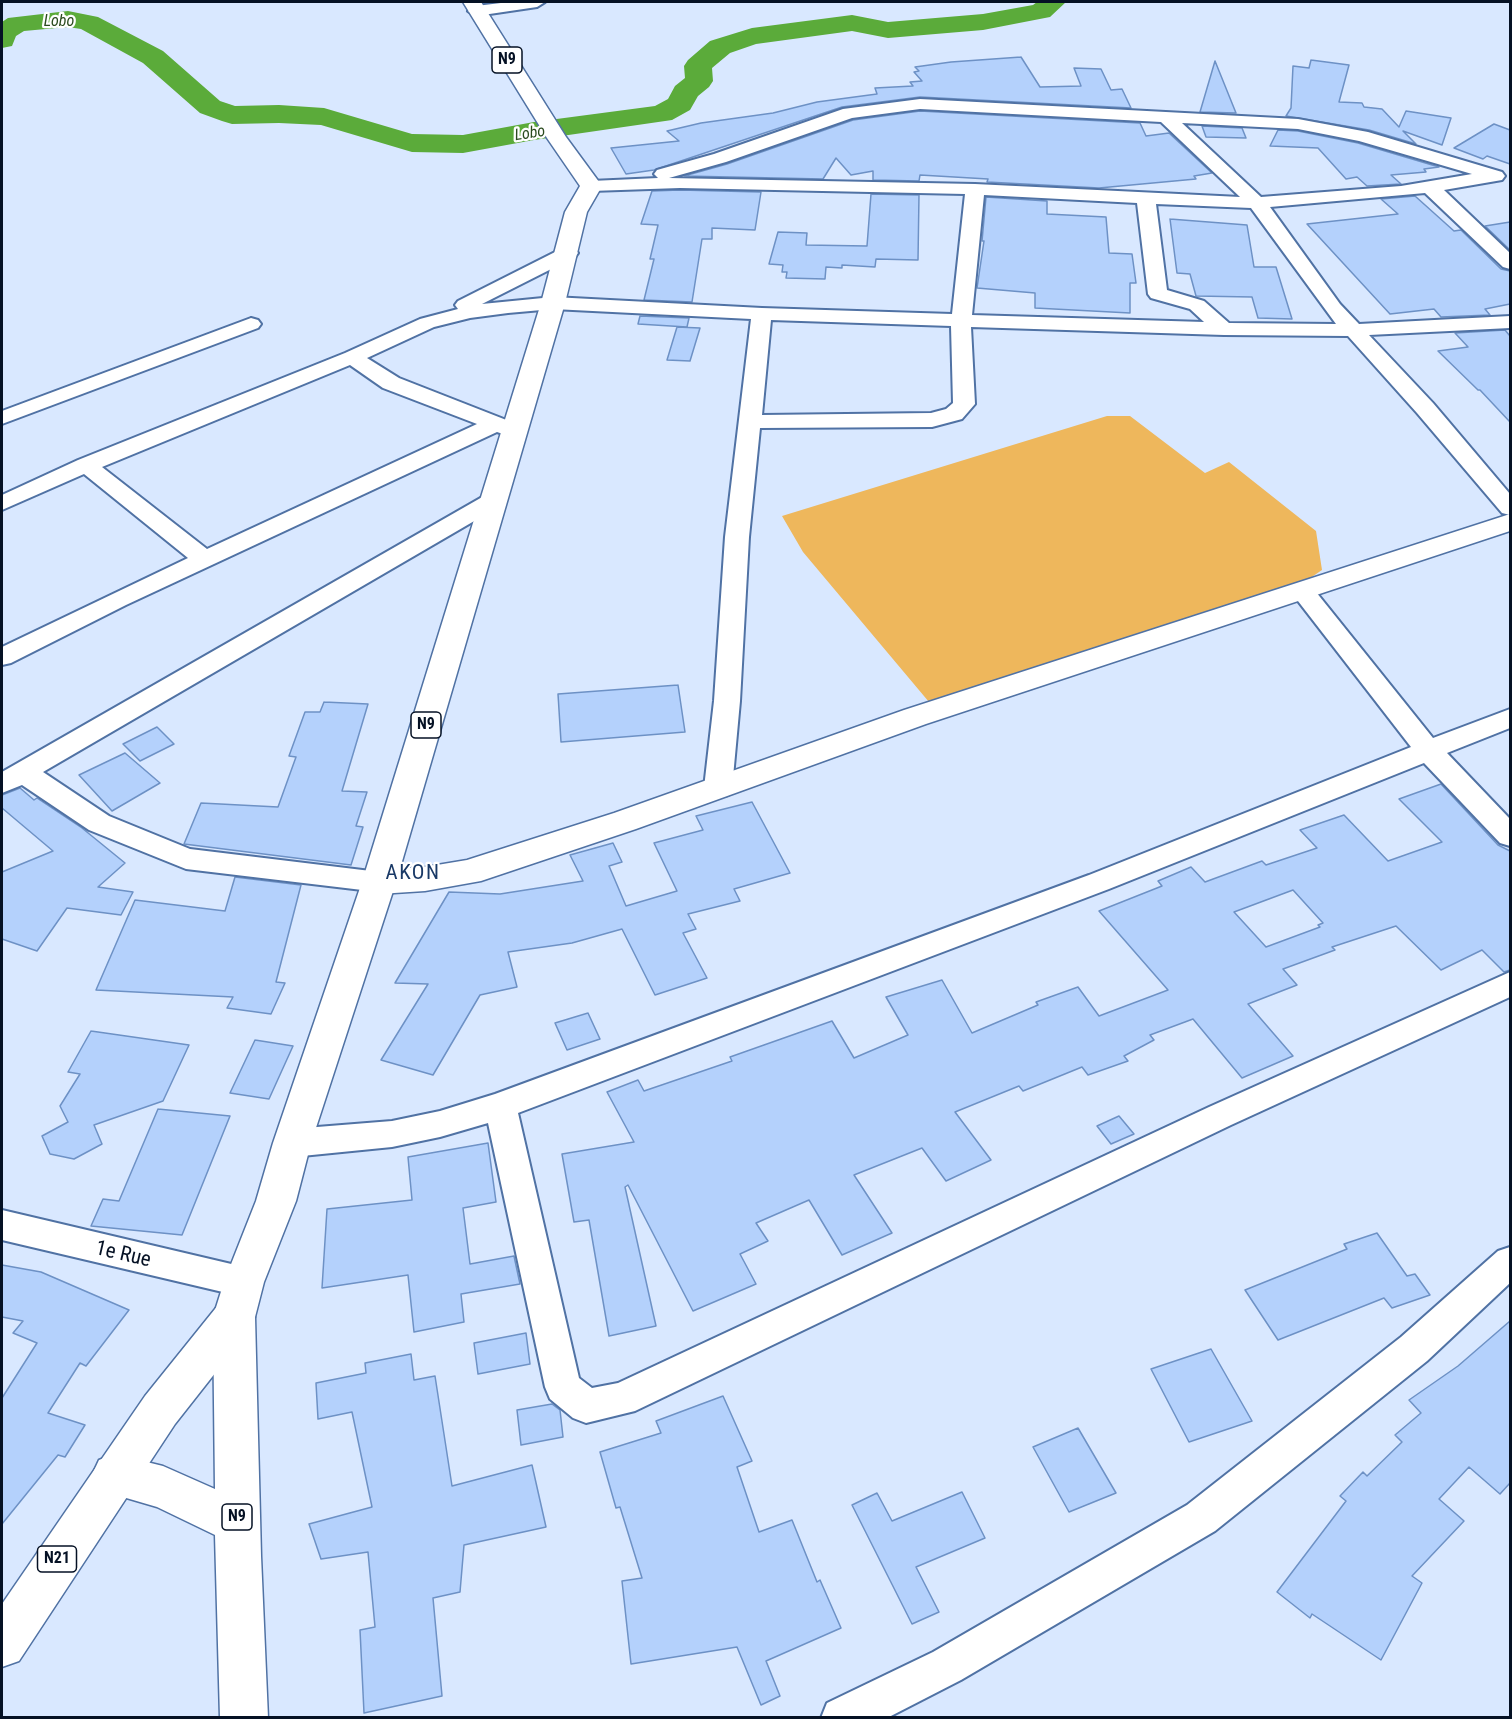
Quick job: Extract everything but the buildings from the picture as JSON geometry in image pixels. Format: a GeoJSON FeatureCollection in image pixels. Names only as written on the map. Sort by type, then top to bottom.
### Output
{"type":"FeatureCollection","features":[{"type":"Feature","properties":{"kind":"main road","name":"N9"},"geometry":{"type":"LineString","coordinates":[[244,1718],[237,1523],[239,1300],[276,1201],[292,1143],[379,882],[492,501],[504,428],[553,303],[576,212],[591,186],[551,128],[474,6]]}},
{"type":"Feature","properties":{"kind":"main road"},"geometry":{"type":"LineString","coordinates":[[379,882],[425,879],[469,872],[718,788],[926,714],[1303,592],[1510,522]]}},
{"type":"Feature","properties":{"kind":"main road","name":"N21"},"geometry":{"type":"LineString","coordinates":[[3,1638],[114,1475],[239,1300]]}},
{"type":"Feature","properties":{"kind":"main road"},"geometry":{"type":"LineString","coordinates":[[114,1475],[163,1487],[237,1523]]}},
{"type":"Feature","properties":{"kind":"street"},"geometry":{"type":"LineString","coordinates":[[474,6],[537,2]]}},
{"type":"Feature","properties":{"kind":"street"},"geometry":{"type":"LineString","coordinates":[[626,184],[720,158],[849,113],[920,104],[1298,124],[1362,136],[1503,179]]}},
{"type":"Feature","properties":{"kind":"street"},"geometry":{"type":"LineString","coordinates":[[1166,116],[1257,203],[1333,308],[1425,408],[1510,508]]}},
{"type":"Feature","properties":{"kind":"street"},"geometry":{"type":"LineString","coordinates":[[591,186],[626,184],[975,189],[1257,203],[1503,179]]}},
{"type":"Feature","properties":{"kind":"street"},"geometry":{"type":"LineString","coordinates":[[1429,186],[1510,263]]}},
{"type":"Feature","properties":{"kind":"street"},"geometry":{"type":"LineString","coordinates":[[750,422],[932,420],[954,414],[964,404],[961,321],[975,189]]}},
{"type":"Feature","properties":{"kind":"street"},"geometry":{"type":"LineString","coordinates":[[1146,198],[1158,294],[1197,305],[1224,329]]}},
{"type":"Feature","properties":{"kind":"street"},"geometry":{"type":"LineString","coordinates":[[2,503],[86,465],[351,357],[477,300],[567,253]]}},
{"type":"Feature","properties":{"kind":"street"},"geometry":{"type":"LineString","coordinates":[[427,322],[470,312],[553,303],[762,314],[1224,329],[1353,330],[1510,321]]}},
{"type":"Feature","properties":{"kind":"street"},"geometry":{"type":"LineString","coordinates":[[718,788],[727,701],[737,537],[762,314]]}},
{"type":"Feature","properties":{"kind":"street"},"geometry":{"type":"LineString","coordinates":[[2,418],[251,324]]}},
{"type":"Feature","properties":{"kind":"street"},"geometry":{"type":"LineString","coordinates":[[351,357],[392,383],[504,428]]}},
{"type":"Feature","properties":{"kind":"street"},"geometry":{"type":"LineString","coordinates":[[2,657],[205,559],[504,428]]}},
{"type":"Feature","properties":{"kind":"street"},"geometry":{"type":"LineString","coordinates":[[86,465],[205,559]]}},
{"type":"Feature","properties":{"kind":"street"},"geometry":{"type":"LineString","coordinates":[[12,778],[492,501]]}},
{"type":"Feature","properties":{"kind":"street"},"geometry":{"type":"LineString","coordinates":[[1303,592],[1428,750],[1510,836]]}},
{"type":"Feature","properties":{"kind":"street"},"geometry":{"type":"LineString","coordinates":[[292,1143],[392,1134],[440,1124],[500,1106],[1099,882],[1510,718]]}},
{"type":"Feature","properties":{"kind":"street"},"geometry":{"type":"LineString","coordinates":[[12,778],[99,823],[186,858],[379,882]]}},
{"type":"Feature","properties":{"kind":"street"},"geometry":{"type":"LineString","coordinates":[[500,1106],[563,1387],[586,1406],[622,1399],[1220,1116],[1510,984]]}},
{"type":"Feature","properties":{"kind":"street","name":"1e Rue"},"geometry":{"type":"LineString","coordinates":[[2,1225],[239,1300]]}},
{"type":"Feature","properties":{"kind":"street"},"geometry":{"type":"LineString","coordinates":[[842,1718],[947,1666],[1201,1518],[1414,1349],[1510,1262]]}},
{"type":"Feature","properties":{"kind":"shaded area"},"geometry":{"type":"Polygon","coordinates":[[[1107,416],[1130,416],[1205,473],[1229,462],[1316,531],[1322,570],[1294,589],[929,702],[803,552],[782,516],[1107,416]]]}},
{"type":"Feature","properties":{"kind":"waterway","name":"Lobo"},"geometry":{"type":"LineString","coordinates":[[2,40],[4,32],[17,24],[68,19],[89,23],[153,57],[210,107],[232,115],[279,114],[324,117],[412,143],[463,144],[534,131],[662,114],[680,104],[685,92],[699,81],[698,66],[720,47],[752,36],[852,23],[888,30],[983,22],[1041,11],[1053,2]]}},
{"type":"Feature","properties":{"kind":"district","name":"AKON"},"geometry":{"type":"Point","coordinates":[413,874]}}]}
